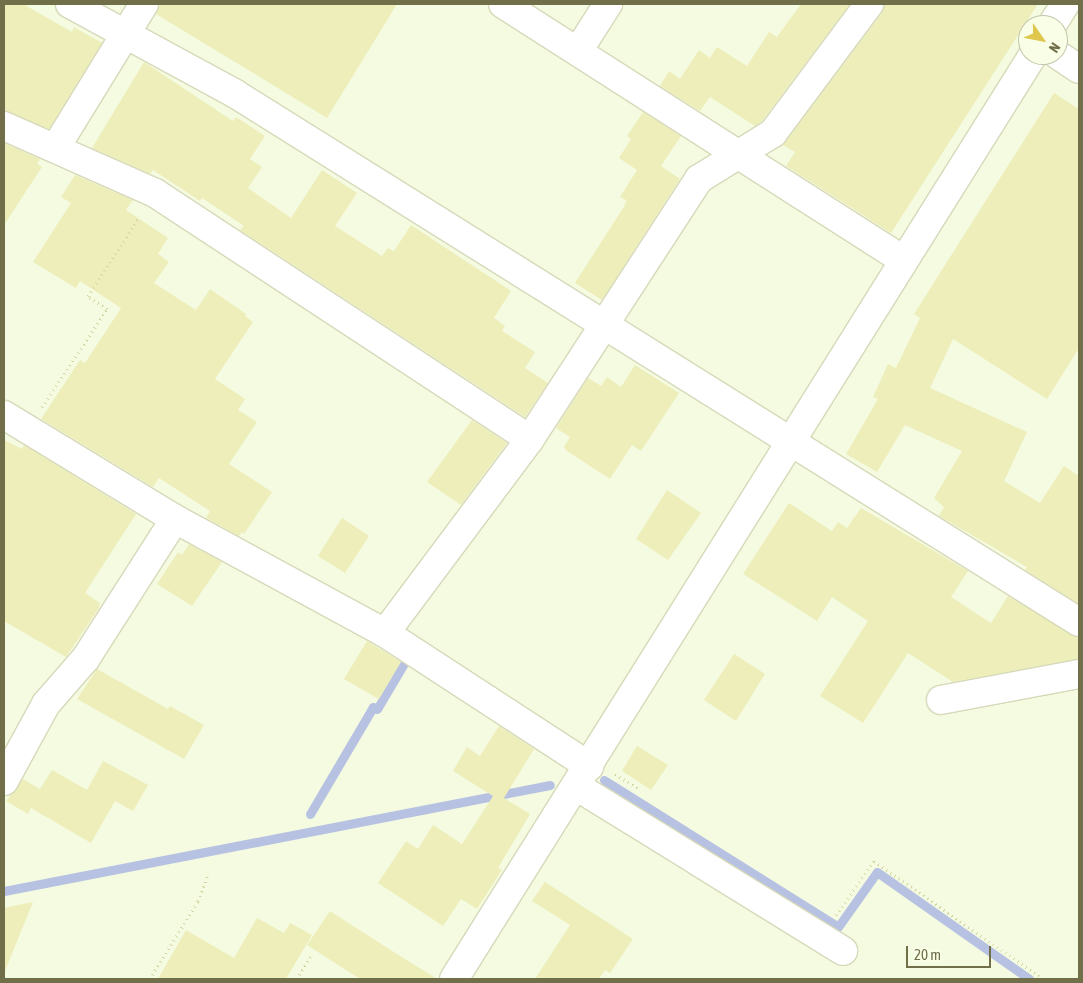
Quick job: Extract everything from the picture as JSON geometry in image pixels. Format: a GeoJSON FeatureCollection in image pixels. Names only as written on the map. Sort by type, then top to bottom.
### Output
{"type":"FeatureCollection","features":[{"type":"Feature","properties":{"kind":"street"},"geometry":{"type":"LineString","coordinates":[[70,4],[234,93],[1079,622]]}},
{"type":"Feature","properties":{"kind":"street"},"geometry":{"type":"LineString","coordinates":[[56,147],[144,4]]}},
{"type":"Feature","properties":{"kind":"street"},"geometry":{"type":"LineString","coordinates":[[503,4],[904,260]]}},
{"type":"Feature","properties":{"kind":"street"},"geometry":{"type":"LineString","coordinates":[[578,51],[608,4]]}},
{"type":"Feature","properties":{"kind":"street"},"geometry":{"type":"LineString","coordinates":[[385,634],[530,439],[699,180],[773,133],[869,4]]}},
{"type":"Feature","properties":{"kind":"street"},"geometry":{"type":"LineString","coordinates":[[1058,15],[1065,4]]}},
{"type":"Feature","properties":{"kind":"street"},"geometry":{"type":"LineString","coordinates":[[1068,62],[1079,69]]}},
{"type":"Feature","properties":{"kind":"street"},"geometry":{"type":"LineString","coordinates":[[454,979],[1027,65]]}},
{"type":"Feature","properties":{"kind":"street"},"geometry":{"type":"LineString","coordinates":[[4,126],[56,147],[156,193],[530,439]]}},
{"type":"Feature","properties":{"kind":"street"},"geometry":{"type":"LineString","coordinates":[[4,415],[175,519],[385,634],[586,770],[843,951]]}},
{"type":"Feature","properties":{"kind":"street"},"geometry":{"type":"LineString","coordinates":[[4,781],[46,704],[86,658],[175,519]]}},
{"type":"Feature","properties":{"kind":"street"},"geometry":{"type":"LineString","coordinates":[[940,700],[1079,674]]}},
{"type":"Feature","properties":{"kind":"path"},"geometry":{"type":"LineString","coordinates":[[28,429],[107,309],[88,296],[156,193]]}},
{"type":"Feature","properties":{"kind":"path"},"geometry":{"type":"LineString","coordinates":[[586,770],[643,792]]}},
{"type":"Feature","properties":{"kind":"path"},"geometry":{"type":"LineString","coordinates":[[828,910],[837,915],[874,861],[1042,979]]}},
{"type":"Feature","properties":{"kind":"path"},"geometry":{"type":"LineString","coordinates":[[150,979],[198,901],[209,873]]}},
{"type":"Feature","properties":{"kind":"path"},"geometry":{"type":"LineString","coordinates":[[297,979],[312,954]]}},
{"type":"Feature","properties":{"kind":"building"},"geometry":{"type":"Polygon","coordinates":[[[4,4],[23,4],[72,32],[74,27],[102,43],[49,129],[4,111],[4,4]]]}},
{"type":"Feature","properties":{"kind":"building"},"geometry":{"type":"Polygon","coordinates":[[[160,4],[397,4],[327,118],[156,14],[160,4]]]}},
{"type":"Feature","properties":{"kind":"building"},"geometry":{"type":"Polygon","coordinates":[[[801,4],[850,4],[762,121],[755,126],[710,97],[700,111],[660,86],[669,71],[680,79],[699,50],[710,58],[717,47],[747,66],[769,32],[777,37],[801,4]]]}},
{"type":"Feature","properties":{"kind":"building"},"geometry":{"type":"Polygon","coordinates":[[[884,4],[1038,4],[1031,15],[1018,15],[1018,35],[891,233],[786,166],[795,152],[783,145],[882,13],[884,4]]]}},
{"type":"Feature","properties":{"kind":"building"},"geometry":{"type":"Polygon","coordinates":[[[144,62],[233,121],[236,117],[265,136],[250,159],[262,167],[248,188],[291,218],[322,170],[357,193],[335,226],[382,256],[388,248],[394,251],[411,225],[511,291],[494,318],[505,326],[502,331],[535,352],[525,368],[548,383],[525,417],[240,230],[244,226],[202,198],[200,201],[153,170],[150,174],[92,148],[144,62]]]}},
{"type":"Feature","properties":{"kind":"building"},"geometry":{"type":"Polygon","coordinates":[[[1054,93],[1079,109],[1079,348],[1047,399],[953,339],[930,388],[1027,432],[1004,481],[1040,503],[1064,466],[1079,476],[1079,604],[1025,570],[1027,567],[939,516],[944,507],[934,498],[962,451],[905,425],[877,472],[846,454],[878,399],[873,397],[888,364],[896,368],[920,318],[914,314],[1054,93]]]}},
{"type":"Feature","properties":{"kind":"building"},"geometry":{"type":"Polygon","coordinates":[[[643,112],[681,136],[661,166],[680,179],[602,300],[575,283],[625,205],[626,200],[620,197],[637,170],[619,158],[631,139],[627,136],[643,112]]]}},
{"type":"Feature","properties":{"kind":"building"},"geometry":{"type":"Polygon","coordinates":[[[4,143],[40,159],[37,164],[42,167],[4,225],[4,143]]]}},
{"type":"Feature","properties":{"kind":"building"},"geometry":{"type":"Polygon","coordinates":[[[75,175],[133,200],[126,210],[168,238],[158,254],[169,262],[154,283],[196,310],[210,289],[246,314],[245,316],[253,322],[215,379],[245,399],[238,410],[257,422],[229,464],[272,492],[244,534],[242,532],[239,536],[206,518],[210,511],[159,478],[153,487],[41,419],[80,360],[85,363],[121,308],[80,281],[76,288],[33,262],[71,203],[61,197],[75,175]]]}},
{"type":"Feature","properties":{"kind":"building"},"geometry":{"type":"Polygon","coordinates":[[[635,365],[679,393],[641,451],[632,445],[610,479],[567,451],[564,447],[570,437],[556,428],[588,378],[601,386],[607,377],[621,387],[635,365]]]}},
{"type":"Feature","properties":{"kind":"building"},"geometry":{"type":"Polygon","coordinates":[[[472,420],[507,443],[461,505],[427,482],[472,420]]]}},
{"type":"Feature","properties":{"kind":"building"},"geometry":{"type":"Polygon","coordinates":[[[4,440],[22,449],[24,445],[136,514],[85,593],[100,603],[99,608],[66,657],[4,621],[4,440]]]}},
{"type":"Feature","properties":{"kind":"building"},"geometry":{"type":"Polygon","coordinates":[[[667,490],[701,513],[668,560],[636,539],[667,490]]]}},
{"type":"Feature","properties":{"kind":"building"},"geometry":{"type":"Polygon","coordinates":[[[789,503],[832,531],[838,522],[847,528],[861,508],[968,571],[951,597],[991,623],[1008,596],[1079,638],[1079,659],[953,682],[908,653],[863,723],[820,696],[868,621],[832,597],[817,621],[743,574],[789,503]]]}},
{"type":"Feature","properties":{"kind":"building"},"geometry":{"type":"Polygon","coordinates":[[[342,518],[369,536],[345,573],[318,556],[342,518]]]}},
{"type":"Feature","properties":{"kind":"building"},"geometry":{"type":"Polygon","coordinates":[[[189,544],[222,562],[192,606],[157,584],[178,552],[182,555],[189,544]]]}},
{"type":"Feature","properties":{"kind":"building"},"geometry":{"type":"Polygon","coordinates":[[[367,641],[401,662],[379,699],[344,679],[367,641]]]}},
{"type":"Feature","properties":{"kind":"building"},"geometry":{"type":"Polygon","coordinates":[[[734,654],[765,674],[736,721],[704,700],[734,654]]]}},
{"type":"Feature","properties":{"kind":"building"},"geometry":{"type":"Polygon","coordinates":[[[97,669],[168,709],[170,706],[204,725],[184,759],[77,699],[97,669]]]}},
{"type":"Feature","properties":{"kind":"building"},"geometry":{"type":"Polygon","coordinates":[[[499,726],[534,749],[504,798],[530,814],[498,868],[502,870],[477,909],[461,899],[443,926],[378,883],[406,841],[418,849],[433,825],[462,844],[493,796],[453,771],[467,747],[480,756],[499,726]]]}},
{"type":"Feature","properties":{"kind":"building"},"geometry":{"type":"Polygon","coordinates":[[[637,746],[668,765],[651,790],[622,771],[637,746]]]}},
{"type":"Feature","properties":{"kind":"building"},"geometry":{"type":"Polygon","coordinates":[[[103,761],[148,785],[133,811],[115,801],[91,843],[31,808],[28,814],[6,801],[23,779],[40,789],[52,770],[87,790],[103,761]]]}},
{"type":"Feature","properties":{"kind":"building"},"geometry":{"type":"Polygon","coordinates":[[[545,882],[633,939],[610,973],[605,970],[599,979],[535,979],[570,925],[532,901],[545,882]]]}},
{"type":"Feature","properties":{"kind":"building"},"geometry":{"type":"Polygon","coordinates":[[[33,902],[5,971],[4,971],[4,908],[33,902]]]}},
{"type":"Feature","properties":{"kind":"building"},"geometry":{"type":"Polygon","coordinates":[[[330,911],[437,979],[360,979],[307,945],[330,911]]]}},
{"type":"Feature","properties":{"kind":"building"},"geometry":{"type":"Polygon","coordinates":[[[257,918],[284,933],[290,923],[312,935],[286,979],[158,979],[186,930],[234,958],[257,918]]]}},
{"type":"Feature","properties":{"kind":"waterway"},"geometry":{"type":"LineString","coordinates":[[310,814],[373,707],[377,709],[406,660]]}},
{"type":"Feature","properties":{"kind":"waterway"},"geometry":{"type":"LineString","coordinates":[[604,780],[838,927],[877,872],[1029,979]]}},
{"type":"Feature","properties":{"kind":"waterway"},"geometry":{"type":"LineString","coordinates":[[4,891],[550,785]]}}]}
